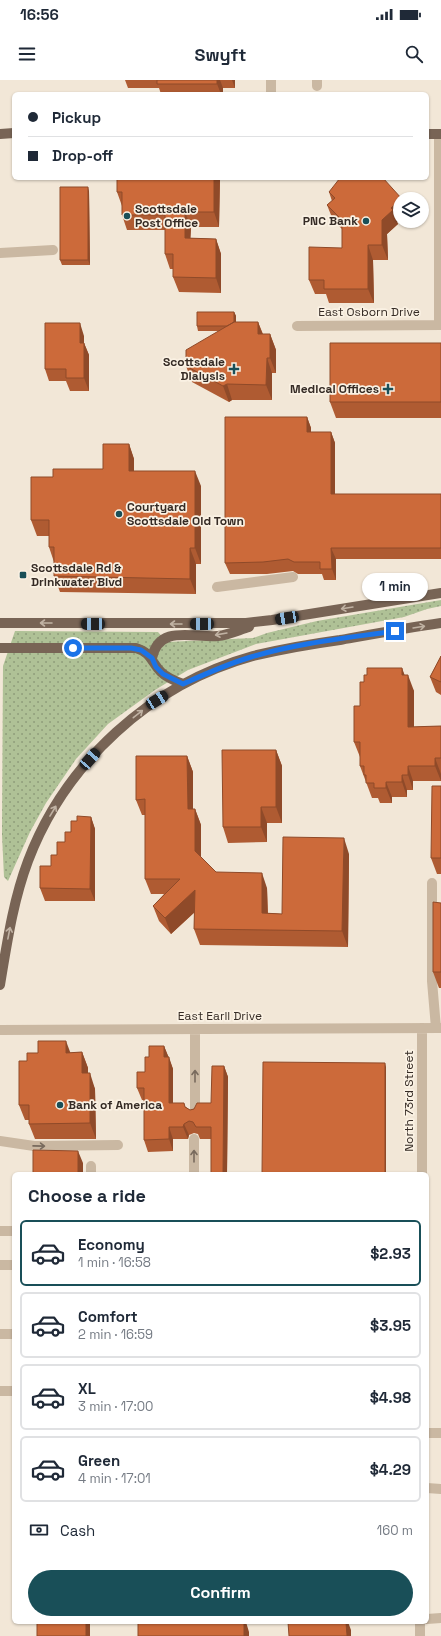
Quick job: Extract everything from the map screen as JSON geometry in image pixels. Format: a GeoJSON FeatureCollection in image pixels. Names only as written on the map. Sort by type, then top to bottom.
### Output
{"type":"FeatureCollection","features":[{"type":"Feature","properties":{"kind":"main road"},"geometry":{"type":"LineString","coordinates":[[0,134],[12,133]]}},
{"type":"Feature","properties":{"kind":"main road"},"geometry":{"type":"LineString","coordinates":[[429,134],[440,134]]}},
{"type":"Feature","properties":{"kind":"main road"},"geometry":{"type":"LineString","coordinates":[[0,623],[217,624],[272,620],[441,592]]}},
{"type":"Feature","properties":{"kind":"main road"},"geometry":{"type":"LineString","coordinates":[[152,658],[157,644],[167,636],[219,636],[272,620]]}},
{"type":"Feature","properties":{"kind":"main road"},"geometry":{"type":"LineString","coordinates":[[0,985],[11,923],[21,883],[39,836],[58,802],[86,764],[119,729],[157,700],[183,684],[252,656],[441,623]]}},
{"type":"Feature","properties":{"kind":"main road"},"geometry":{"type":"LineString","coordinates":[[0,648],[131,648],[141,650],[152,658],[156,667],[163,674],[183,684]]}},
{"type":"Feature","properties":{"kind":"street"},"geometry":{"type":"LineString","coordinates":[[271,80],[271,92]]}},
{"type":"Feature","properties":{"kind":"street"},"geometry":{"type":"LineString","coordinates":[[440,134],[440,325]]}},
{"type":"Feature","properties":{"kind":"street"},"geometry":{"type":"LineString","coordinates":[[0,253],[53,250]]}},
{"type":"Feature","properties":{"kind":"street","name":"East Osborn Drive"},"geometry":{"type":"LineString","coordinates":[[297,326],[336,324],[440,325]]}},
{"type":"Feature","properties":{"kind":"street"},"geometry":{"type":"LineString","coordinates":[[218,587],[293,578]]}},
{"type":"Feature","properties":{"kind":"street"},"geometry":{"type":"LineString","coordinates":[[432,883],[432,981],[439,1028]]}},
{"type":"Feature","properties":{"kind":"street","name":"North 73rd Street"},"geometry":{"type":"LineString","coordinates":[[422,1028],[422,1172]]}},
{"type":"Feature","properties":{"kind":"street","name":"East Earll Drive"},"geometry":{"type":"LineString","coordinates":[[0,1030],[439,1028]]}},
{"type":"Feature","properties":{"kind":"street"},"geometry":{"type":"LineString","coordinates":[[195,1029],[195,1115]]}},
{"type":"Feature","properties":{"kind":"street"},"geometry":{"type":"LineString","coordinates":[[194,1139],[194,1172]]}},
{"type":"Feature","properties":{"kind":"street"},"geometry":{"type":"LineString","coordinates":[[0,1141],[34,1146],[118,1144]]}},
{"type":"Feature","properties":{"kind":"street"},"geometry":{"type":"LineString","coordinates":[[0,1231],[12,1231]]}},
{"type":"Feature","properties":{"kind":"street"},"geometry":{"type":"LineString","coordinates":[[0,1266],[12,1266]]}},
{"type":"Feature","properties":{"kind":"street"},"geometry":{"type":"LineString","coordinates":[[0,1334],[12,1334]]}},
{"type":"Feature","properties":{"kind":"street"},"geometry":{"type":"LineString","coordinates":[[0,1391],[12,1391]]}},
{"type":"Feature","properties":{"kind":"street"},"geometry":{"type":"LineString","coordinates":[[429,1434],[441,1433]]}},
{"type":"Feature","properties":{"kind":"street"},"geometry":{"type":"LineString","coordinates":[[429,1488],[441,1489]]}},
{"type":"Feature","properties":{"kind":"street"},"geometry":{"type":"LineString","coordinates":[[429,1619],[441,1618]]}},
{"type":"Feature","properties":{"kind":"street"},"geometry":{"type":"LineString","coordinates":[[420,1624],[420,1636]]}},
{"type":"Feature","properties":{"kind":"green space"},"geometry":{"type":"Polygon","coordinates":[[[441,600],[441,606],[404,617],[256,644],[188,670],[155,690],[108,724],[76,759],[46,803],[30,832],[8,881],[4,877],[2,835],[3,666],[15,631],[158,632],[167,642],[253,638],[267,633],[317,621],[441,600]]]}},
{"type":"Feature","properties":{"kind":"building"},"geometry":{"type":"Polygon","coordinates":[[[157,80],[217,80],[217,84],[157,84],[157,80]]]}},
{"type":"Feature","properties":{"kind":"building"},"geometry":{"type":"Polygon","coordinates":[[[117,180],[214,180],[214,212],[185,212],[185,238],[216,239],[216,278],[173,277],[173,254],[165,254],[165,215],[122,215],[122,192],[117,192],[117,180]]]}},
{"type":"Feature","properties":{"kind":"building"},"geometry":{"type":"Polygon","coordinates":[[[338,180],[385,180],[396,192],[393,192],[393,206],[391,208],[393,210],[382,220],[382,245],[368,245],[368,289],[324,289],[324,280],[309,280],[309,247],[342,248],[342,220],[327,205],[335,198],[329,192],[338,180]]]}},
{"type":"Feature","properties":{"kind":"building"},"geometry":{"type":"Polygon","coordinates":[[[60,187],[88,187],[88,260],[60,260],[60,187]]]}},
{"type":"Feature","properties":{"kind":"building"},"geometry":{"type":"Polygon","coordinates":[[[197,312],[234,312],[234,322],[227,326],[197,326],[197,312]]]}},
{"type":"Feature","properties":{"kind":"building","name":"Scottsdale Dialysis"},"geometry":{"type":"Polygon","coordinates":[[[234,322],[258,322],[258,334],[270,334],[270,358],[267,358],[266,385],[227,384],[223,386],[186,366],[186,350],[234,322]]]}},
{"type":"Feature","properties":{"kind":"building"},"geometry":{"type":"Polygon","coordinates":[[[45,323],[80,323],[80,343],[84,343],[84,378],[66,378],[66,369],[45,369],[45,323]]]}},
{"type":"Feature","properties":{"kind":"building","name":"Medical Offices"},"geometry":{"type":"Polygon","coordinates":[[[330,343],[441,343],[441,402],[330,402],[330,343]]]}},
{"type":"Feature","properties":{"kind":"building"},"geometry":{"type":"Polygon","coordinates":[[[225,417],[307,417],[307,432],[331,432],[331,494],[441,494],[441,548],[331,548],[332,569],[320,569],[320,562],[294,562],[288,559],[263,562],[225,563],[225,417]]]}},
{"type":"Feature","properties":{"kind":"building","name":"Courtyard Scottsdale Old Town"},"geometry":{"type":"Polygon","coordinates":[[[103,444],[129,444],[129,471],[195,471],[195,548],[190,548],[190,579],[54,576],[54,547],[49,547],[49,520],[31,520],[31,477],[53,477],[53,469],[103,469],[103,444]]]}},
{"type":"Feature","properties":{"kind":"building"},"geometry":{"type":"Polygon","coordinates":[[[441,656],[441,682],[430,677],[441,656]]]}},
{"type":"Feature","properties":{"kind":"building"},"geometry":{"type":"Polygon","coordinates":[[[367,668],[402,668],[402,675],[408,675],[408,727],[441,726],[441,758],[435,758],[435,766],[408,766],[408,775],[402,775],[402,782],[386,782],[386,788],[374,788],[374,783],[366,783],[364,766],[360,766],[360,742],[354,742],[354,706],[360,706],[360,682],[364,682],[364,675],[367,675],[367,668]]]}},
{"type":"Feature","properties":{"kind":"building"},"geometry":{"type":"Polygon","coordinates":[[[222,750],[276,750],[276,807],[261,807],[261,827],[223,827],[222,750]]]}},
{"type":"Feature","properties":{"kind":"building"},"geometry":{"type":"Polygon","coordinates":[[[136,756],[187,756],[188,809],[195,809],[195,851],[216,872],[262,873],[262,913],[282,914],[283,837],[344,838],[342,931],[194,929],[195,890],[165,918],[153,906],[180,879],[145,879],[145,799],[136,800],[136,756]]]}},
{"type":"Feature","properties":{"kind":"building"},"geometry":{"type":"Polygon","coordinates":[[[432,786],[441,786],[441,858],[431,858],[432,786]]]}},
{"type":"Feature","properties":{"kind":"building"},"geometry":{"type":"Polygon","coordinates":[[[77,816],[91,817],[90,889],[40,888],[40,866],[51,866],[51,855],[57,855],[57,842],[65,842],[65,832],[71,832],[71,821],[77,821],[77,816]]]}},
{"type":"Feature","properties":{"kind":"building"},"geometry":{"type":"Polygon","coordinates":[[[433,902],[441,903],[441,972],[433,972],[433,902]]]}},
{"type":"Feature","properties":{"kind":"building","name":"Bank of America"},"geometry":{"type":"Polygon","coordinates":[[[38,1041],[66,1041],[66,1053],[82,1052],[82,1073],[90,1073],[90,1123],[29,1124],[29,1105],[19,1105],[19,1061],[27,1061],[27,1053],[38,1053],[38,1041]]]}},
{"type":"Feature","properties":{"kind":"building"},"geometry":{"type":"Polygon","coordinates":[[[149,1046],[164,1046],[164,1057],[169,1057],[169,1103],[184,1103],[185,1107],[190,1110],[194,1109],[197,1103],[211,1103],[212,1066],[224,1066],[223,1172],[211,1172],[211,1127],[196,1127],[193,1122],[189,1121],[184,1124],[183,1127],[169,1127],[169,1139],[144,1140],[144,1088],[137,1088],[137,1072],[145,1072],[145,1057],[149,1057],[149,1046]]]}},
{"type":"Feature","properties":{"kind":"building"},"geometry":{"type":"Polygon","coordinates":[[[263,1062],[385,1063],[385,1172],[262,1172],[263,1062]]]}},
{"type":"Feature","properties":{"kind":"building"},"geometry":{"type":"Polygon","coordinates":[[[33,1150],[78,1151],[78,1172],[33,1172],[33,1150]]]}},
{"type":"Feature","properties":{"kind":"building"},"geometry":{"type":"Polygon","coordinates":[[[37,1624],[86,1624],[86,1636],[37,1636],[37,1624]]]}},
{"type":"Feature","properties":{"kind":"building"},"geometry":{"type":"Polygon","coordinates":[[[138,1624],[244,1624],[244,1636],[138,1636],[138,1624]]]}},
{"type":"Feature","properties":{"kind":"building"},"geometry":{"type":"Polygon","coordinates":[[[288,1624],[346,1624],[347,1636],[289,1636],[288,1624]]]}},
{"type":"Feature","properties":{"kind":"place","name":"Scottsdale Post Office"},"geometry":{"type":"Point","coordinates":[127,216]}},
{"type":"Feature","properties":{"kind":"place","name":"PNC Bank"},"geometry":{"type":"Point","coordinates":[366,221]}},
{"type":"Feature","properties":{"kind":"place","name":"Scottsdale Dialysis"},"geometry":{"type":"Point","coordinates":[234,369]}},
{"type":"Feature","properties":{"kind":"place","name":"Medical Offices"},"geometry":{"type":"Point","coordinates":[388,389]}},
{"type":"Feature","properties":{"kind":"place","name":"Courtyard Scottsdale Old Town"},"geometry":{"type":"Point","coordinates":[119,514]}},
{"type":"Feature","properties":{"kind":"place","name":"Scottsdale Rd & Drinkwater Blvd"},"geometry":{"type":"Point","coordinates":[23,575]}},
{"type":"Feature","properties":{"kind":"place","name":"Bank of America"},"geometry":{"type":"Point","coordinates":[60,1105]}},
{"type":"Feature","properties":{"kind":"route"},"geometry":{"type":"LineString","coordinates":[[73,648],[131,648],[141,650],[152,658],[156,667],[163,674],[183,684],[252,656],[279,650],[395,631]]}}]}
